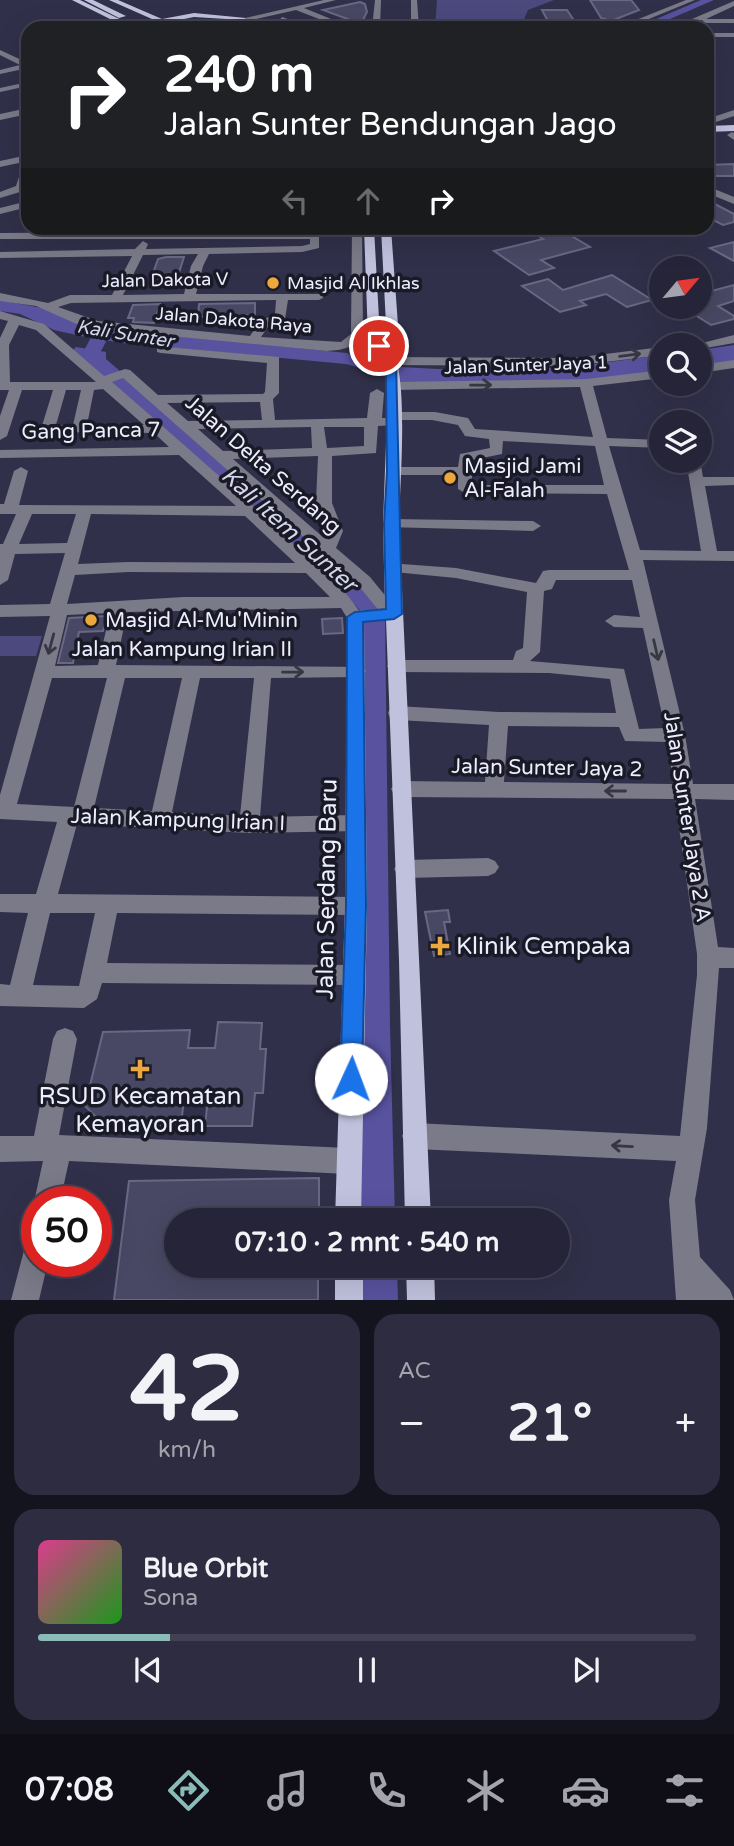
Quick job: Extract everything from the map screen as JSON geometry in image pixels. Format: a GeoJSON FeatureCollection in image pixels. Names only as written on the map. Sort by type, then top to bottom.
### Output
{"type":"FeatureCollection","features":[{"type":"Feature","properties":{"kind":"main road"},"geometry":{"type":"LineString","coordinates":[[75,0],[120,21]]}},
{"type":"Feature","properties":{"kind":"main road"},"geometry":{"type":"LineString","coordinates":[[88,0],[126,21]]}},
{"type":"Feature","properties":{"kind":"main road"},"geometry":{"type":"LineString","coordinates":[[100,0],[144,14],[157,21]]}},
{"type":"Feature","properties":{"kind":"main road"},"geometry":{"type":"LineString","coordinates":[[114,3],[130,13],[153,21]]}},
{"type":"Feature","properties":{"kind":"main road"},"geometry":{"type":"LineString","coordinates":[[130,13],[144,14]]}},
{"type":"Feature","properties":{"kind":"main road"},"geometry":{"type":"LineString","coordinates":[[173,21],[194,15],[236,21]]}},
{"type":"Feature","properties":{"kind":"main road"},"geometry":{"type":"LineString","coordinates":[[714,126],[731,132]]}},
{"type":"Feature","properties":{"kind":"main road"},"geometry":{"type":"LineString","coordinates":[[369,235],[374,338],[389,360]]}},
{"type":"Feature","properties":{"kind":"main road"},"geometry":{"type":"LineString","coordinates":[[387,235],[400,325],[393,339]]}},
{"type":"Feature","properties":{"kind":"main road"},"geometry":{"type":"LineString","coordinates":[[396,235],[391,262],[393,345],[389,360],[394,471],[391,524],[394,567],[392,614],[418,1208]]}},
{"type":"Feature","properties":{"kind":"main road"},"geometry":{"type":"LineString","coordinates":[[357,260],[370,268]]}},
{"type":"Feature","properties":{"kind":"main road"},"geometry":{"type":"LineString","coordinates":[[372,302],[391,302]]}},
{"type":"Feature","properties":{"kind":"main road"},"geometry":{"type":"LineString","coordinates":[[353,612],[392,614]]}},
{"type":"Feature","properties":{"kind":"main road","name":"Jalan Serdang Baru"},"geometry":{"type":"LineString","coordinates":[[348,1208],[356,905],[357,671],[353,612]]}},
{"type":"Feature","properties":{"kind":"main road"},"geometry":{"type":"LineString","coordinates":[[349,1278],[349,1300]]}},
{"type":"Feature","properties":{"kind":"main road"},"geometry":{"type":"LineString","coordinates":[[420,1278],[421,1300]]}},
{"type":"Feature","properties":{"kind":"street"},"geometry":{"type":"LineString","coordinates":[[246,21],[324,0]]}},
{"type":"Feature","properties":{"kind":"street"},"geometry":{"type":"LineString","coordinates":[[295,7],[333,0]]}},
{"type":"Feature","properties":{"kind":"street"},"geometry":{"type":"LineString","coordinates":[[376,21],[378,0]]}},
{"type":"Feature","properties":{"kind":"street"},"geometry":{"type":"LineString","coordinates":[[414,0],[415,21]]}},
{"type":"Feature","properties":{"kind":"street"},"geometry":{"type":"LineString","coordinates":[[638,21],[692,0]]}},
{"type":"Feature","properties":{"kind":"street"},"geometry":{"type":"LineString","coordinates":[[694,20],[733,4]]}},
{"type":"Feature","properties":{"kind":"street"},"geometry":{"type":"LineString","coordinates":[[295,7],[331,21]]}},
{"type":"Feature","properties":{"kind":"street"},"geometry":{"type":"LineString","coordinates":[[282,19],[287,21]]}},
{"type":"Feature","properties":{"kind":"street"},"geometry":{"type":"LineString","coordinates":[[694,20],[707,21]]}},
{"type":"Feature","properties":{"kind":"street"},"geometry":{"type":"LineString","coordinates":[[714,22],[733,23]]}},
{"type":"Feature","properties":{"kind":"street"},"geometry":{"type":"LineString","coordinates":[[714,35],[734,35]]}},
{"type":"Feature","properties":{"kind":"street"},"geometry":{"type":"LineString","coordinates":[[0,52],[21,62]]}},
{"type":"Feature","properties":{"kind":"street"},"geometry":{"type":"LineString","coordinates":[[0,70],[21,66]]}},
{"type":"Feature","properties":{"kind":"street"},"geometry":{"type":"LineString","coordinates":[[4,89],[21,98]]}},
{"type":"Feature","properties":{"kind":"street"},"geometry":{"type":"LineString","coordinates":[[0,117],[21,113]]}},
{"type":"Feature","properties":{"kind":"street"},"geometry":{"type":"LineString","coordinates":[[714,121],[734,113]]}},
{"type":"Feature","properties":{"kind":"street"},"geometry":{"type":"LineString","coordinates":[[16,114],[21,117]]}},
{"type":"Feature","properties":{"kind":"street"},"geometry":{"type":"LineString","coordinates":[[0,164],[21,160]]}},
{"type":"Feature","properties":{"kind":"street"},"geometry":{"type":"LineString","coordinates":[[714,192],[734,201]]}},
{"type":"Feature","properties":{"kind":"street"},"geometry":{"type":"LineString","coordinates":[[0,195],[21,193]]}},
{"type":"Feature","properties":{"kind":"street"},"geometry":{"type":"LineString","coordinates":[[0,202],[21,194]]}},
{"type":"Feature","properties":{"kind":"street"},"geometry":{"type":"LineString","coordinates":[[0,211],[21,206]]}},
{"type":"Feature","properties":{"kind":"street"},"geometry":{"type":"LineString","coordinates":[[0,236],[21,234]]}},
{"type":"Feature","properties":{"kind":"street"},"geometry":{"type":"LineString","coordinates":[[24,254],[40,235]]}},
{"type":"Feature","properties":{"kind":"street"},"geometry":{"type":"LineString","coordinates":[[116,298],[140,253],[146,235]]}},
{"type":"Feature","properties":{"kind":"street"},"geometry":{"type":"LineString","coordinates":[[0,254],[140,253],[315,246],[315,237],[307,235]]}},
{"type":"Feature","properties":{"kind":"street","name":"Jalan Dakota Raya"},"geometry":{"type":"LineString","coordinates":[[0,297],[50,306],[83,322],[327,347],[352,343],[357,334],[357,235]]}},
{"type":"Feature","properties":{"kind":"street"},"geometry":{"type":"LineString","coordinates":[[189,298],[197,265],[205,251]]}},
{"type":"Feature","properties":{"kind":"street"},"geometry":{"type":"LineString","coordinates":[[253,340],[264,324],[281,316],[282,296]]}},
{"type":"Feature","properties":{"kind":"street","name":"Jalan Dakota V"},"geometry":{"type":"LineString","coordinates":[[50,306],[70,299],[319,296]]}},
{"type":"Feature","properties":{"kind":"street"},"geometry":{"type":"LineString","coordinates":[[0,315],[40,327],[106,382],[249,510],[353,612]]}},
{"type":"Feature","properties":{"kind":"street"},"geometry":{"type":"LineString","coordinates":[[0,436],[7,385],[2,370],[5,362],[1,358],[3,345],[16,318]]}},
{"type":"Feature","properties":{"kind":"street"},"geometry":{"type":"LineString","coordinates":[[712,343],[734,339]]}},
{"type":"Feature","properties":{"kind":"street"},"geometry":{"type":"LineString","coordinates":[[161,349],[273,360],[272,393],[266,398],[269,424]]}},
{"type":"Feature","properties":{"kind":"street"},"geometry":{"type":"LineString","coordinates":[[51,354],[70,353]]}},
{"type":"Feature","properties":{"kind":"street"},"geometry":{"type":"LineString","coordinates":[[389,360],[573,362],[649,353]]}},
{"type":"Feature","properties":{"kind":"street"},"geometry":{"type":"LineString","coordinates":[[712,367],[734,364]]}},
{"type":"Feature","properties":{"kind":"street"},"geometry":{"type":"LineString","coordinates":[[7,385],[88,386],[124,374],[154,399]]}},
{"type":"Feature","properties":{"kind":"street","name":"Jalan Sunter Jaya 1"},"geometry":{"type":"LineString","coordinates":[[392,383],[586,383],[649,376]]}},
{"type":"Feature","properties":{"kind":"street","name":"Jalan Sunter Jaya 2 A"},"geometry":{"type":"LineString","coordinates":[[586,383],[613,491],[634,555],[676,735],[708,957],[691,1149],[682,1200],[690,1300]]}},
{"type":"Feature","properties":{"kind":"street"},"geometry":{"type":"LineString","coordinates":[[61,386],[48,429],[158,429]]}},
{"type":"Feature","properties":{"kind":"street"},"geometry":{"type":"LineString","coordinates":[[79,429],[88,386]]}},
{"type":"Feature","properties":{"kind":"street"},"geometry":{"type":"LineString","coordinates":[[222,455],[371,450],[371,422],[375,418],[377,393]]}},
{"type":"Feature","properties":{"kind":"street","name":"Jalan Delta Serdang"},"geometry":{"type":"LineString","coordinates":[[154,399],[266,398]]}},
{"type":"Feature","properties":{"kind":"street","name":"Jalan Delta Serdang"},"geometry":{"type":"LineString","coordinates":[[154,399],[365,581],[392,614]]}},
{"type":"Feature","properties":{"kind":"street"},"geometry":{"type":"LineString","coordinates":[[185,425],[371,422],[435,416],[439,419],[463,421],[468,433],[530,439],[649,444]]}},
{"type":"Feature","properties":{"kind":"street"},"geometry":{"type":"LineString","coordinates":[[317,423],[323,452],[324,503],[335,531],[328,548]]}},
{"type":"Feature","properties":{"kind":"street"},"geometry":{"type":"LineString","coordinates":[[496,434],[497,452],[467,455],[464,487],[613,491]]}},
{"type":"Feature","properties":{"kind":"street","name":"Gang Panca 7"},"geometry":{"type":"LineString","coordinates":[[0,454],[182,451]]}},
{"type":"Feature","properties":{"kind":"street"},"geometry":{"type":"LineString","coordinates":[[0,580],[21,471]]}},
{"type":"Feature","properties":{"kind":"street"},"geometry":{"type":"LineString","coordinates":[[394,471],[464,471]]}},
{"type":"Feature","properties":{"kind":"street"},"geometry":{"type":"LineString","coordinates":[[695,473],[710,555]]}},
{"type":"Feature","properties":{"kind":"street"},"geometry":{"type":"LineString","coordinates":[[697,482],[734,481]]}},
{"type":"Feature","properties":{"kind":"street"},"geometry":{"type":"LineString","coordinates":[[714,482],[734,495]]}},
{"type":"Feature","properties":{"kind":"street"},"geometry":{"type":"LineString","coordinates":[[12,509],[249,510]]}},
{"type":"Feature","properties":{"kind":"street"},"geometry":{"type":"LineString","coordinates":[[85,509],[57,610],[120,605],[353,612]]}},
{"type":"Feature","properties":{"kind":"street"},"geometry":{"type":"LineString","coordinates":[[391,524],[533,526]]}},
{"type":"Feature","properties":{"kind":"street"},"geometry":{"type":"LineString","coordinates":[[5,549],[76,548]]}},
{"type":"Feature","properties":{"kind":"street"},"geometry":{"type":"LineString","coordinates":[[634,555],[734,556]]}},
{"type":"Feature","properties":{"kind":"street"},"geometry":{"type":"LineString","coordinates":[[69,570],[140,567],[311,568]]}},
{"type":"Feature","properties":{"kind":"street"},"geometry":{"type":"LineString","coordinates":[[394,567],[542,581],[638,575]]}},
{"type":"Feature","properties":{"kind":"street"},"geometry":{"type":"LineString","coordinates":[[521,668],[522,655],[531,652],[542,581]]}},
{"type":"Feature","properties":{"kind":"street"},"geometry":{"type":"LineString","coordinates":[[108,904],[94,973],[89,992],[84,997],[10,995],[72,819],[112,672],[120,605]]}},
{"type":"Feature","properties":{"kind":"street","name":"Jalan Kampung Irian II"},"geometry":{"type":"LineString","coordinates":[[0,611],[57,610],[59,614],[45,671],[357,671]]}},
{"type":"Feature","properties":{"kind":"street"},"geometry":{"type":"LineString","coordinates":[[614,621],[650,623]]}},
{"type":"Feature","properties":{"kind":"street"},"geometry":{"type":"LineString","coordinates":[[396,666],[549,667],[618,673],[626,720],[632,736],[676,735]]}},
{"type":"Feature","properties":{"kind":"street"},"geometry":{"type":"LineString","coordinates":[[2,812],[45,671]]}},
{"type":"Feature","properties":{"kind":"street"},"geometry":{"type":"LineString","coordinates":[[248,825],[262,672]]}},
{"type":"Feature","properties":{"kind":"street"},"geometry":{"type":"LineString","coordinates":[[160,821],[192,673]]}},
{"type":"Feature","properties":{"kind":"street"},"geometry":{"type":"LineString","coordinates":[[397,713],[499,719],[626,720]]}},
{"type":"Feature","properties":{"kind":"street"},"geometry":{"type":"LineString","coordinates":[[494,790],[499,719]]}},
{"type":"Feature","properties":{"kind":"street","name":"Jalan Sunter Jaya 2"},"geometry":{"type":"LineString","coordinates":[[401,789],[734,792]]}},
{"type":"Feature","properties":{"kind":"street","name":"Jalan Kampung Irian I"},"geometry":{"type":"LineString","coordinates":[[2,812],[72,819],[248,825],[356,823]]}},
{"type":"Feature","properties":{"kind":"street"},"geometry":{"type":"LineString","coordinates":[[405,869],[488,867]]}},
{"type":"Feature","properties":{"kind":"street"},"geometry":{"type":"LineString","coordinates":[[0,903],[356,905]]}},
{"type":"Feature","properties":{"kind":"street"},"geometry":{"type":"LineString","coordinates":[[708,957],[734,958]]}},
{"type":"Feature","properties":{"kind":"street"},"geometry":{"type":"LineString","coordinates":[[94,973],[354,975]]}},
{"type":"Feature","properties":{"kind":"street"},"geometry":{"type":"LineString","coordinates":[[48,1186],[65,1039]]}},
{"type":"Feature","properties":{"kind":"street"},"geometry":{"type":"LineString","coordinates":[[415,1136],[691,1149]]}},
{"type":"Feature","properties":{"kind":"street"},"geometry":{"type":"LineString","coordinates":[[0,1149],[52,1148],[348,1161]]}},
{"type":"Feature","properties":{"kind":"street"},"geometry":{"type":"LineString","coordinates":[[685,1261],[720,1300]]}},
{"type":"Feature","properties":{"kind":"street"},"geometry":{"type":"LineString","coordinates":[[25,1300],[30,1277]]}},
{"type":"Feature","properties":{"kind":"shaded area"},"geometry":{"type":"Polygon","coordinates":[[[437,0],[554,0],[528,10],[523,21],[436,21],[437,0]]]}},
{"type":"Feature","properties":{"kind":"shaded area"},"geometry":{"type":"Polygon","coordinates":[[[0,636],[42,636],[36,656],[0,656],[0,636]]]}},
{"type":"Feature","properties":{"kind":"water","name":"Kali Sunter"},"geometry":{"type":"Polygon","coordinates":[[[0,300],[42,308],[85,326],[347,353],[382,366],[438,369],[566,368],[649,357],[649,373],[521,384],[401,382],[386,369],[391,377],[346,364],[122,343],[81,336],[54,330],[20,314],[0,311],[0,300]]]}},
{"type":"Feature","properties":{"kind":"water"},"geometry":{"type":"Polygon","coordinates":[[[734,345],[734,361],[712,364],[712,348],[734,345]]]}},
{"type":"Feature","properties":{"kind":"water"},"geometry":{"type":"Polygon","coordinates":[[[76,347],[106,352],[106,359],[331,553],[385,613],[395,1208],[359,1208],[363,614],[331,577],[73,350],[76,347]]]}},
{"type":"Feature","properties":{"kind":"water"},"geometry":{"type":"Polygon","coordinates":[[[359,1278],[397,1278],[398,1300],[358,1300],[359,1278]]]}},
{"type":"Feature","properties":{"kind":"building"},"geometry":{"type":"Polygon","coordinates":[[[590,0],[631,0],[639,10],[611,21],[601,18],[590,0]]]}},
{"type":"Feature","properties":{"kind":"building"},"geometry":{"type":"Polygon","coordinates":[[[360,2],[365,4],[367,12],[362,21],[353,21],[323,10],[360,2]]]}},
{"type":"Feature","properties":{"kind":"building"},"geometry":{"type":"Polygon","coordinates":[[[542,10],[567,10],[574,21],[548,21],[542,10]]]}},
{"type":"Feature","properties":{"kind":"building"},"geometry":{"type":"Polygon","coordinates":[[[734,164],[734,176],[714,176],[714,165],[734,164]]]}},
{"type":"Feature","properties":{"kind":"building"},"geometry":{"type":"Polygon","coordinates":[[[714,204],[734,214],[734,222],[723,225],[714,220],[714,204]]]}},
{"type":"Feature","properties":{"kind":"building"},"geometry":{"type":"Polygon","coordinates":[[[537,235],[570,235],[590,247],[541,260],[554,268],[529,275],[494,251],[543,239],[537,235]]]}},
{"type":"Feature","properties":{"kind":"building"},"geometry":{"type":"Polygon","coordinates":[[[734,242],[734,261],[710,248],[734,242]]]}},
{"type":"Feature","properties":{"kind":"building"},"geometry":{"type":"Polygon","coordinates":[[[184,257],[177,279],[151,279],[158,259],[184,257]]]}},
{"type":"Feature","properties":{"kind":"building"},"geometry":{"type":"Polygon","coordinates":[[[612,275],[649,298],[649,301],[627,307],[606,294],[580,301],[586,305],[560,312],[522,286],[548,279],[563,290],[612,275]]]}},
{"type":"Feature","properties":{"kind":"building"},"geometry":{"type":"Polygon","coordinates":[[[734,285],[734,301],[718,306],[734,316],[734,319],[711,325],[702,319],[712,319],[712,291],[734,285]]]}},
{"type":"Feature","properties":{"kind":"building"},"geometry":{"type":"Polygon","coordinates":[[[255,303],[255,315],[198,317],[199,304],[255,303]]]}},
{"type":"Feature","properties":{"kind":"building"},"geometry":{"type":"Polygon","coordinates":[[[160,304],[154,323],[133,322],[134,318],[128,318],[133,305],[160,304]]]}},
{"type":"Feature","properties":{"kind":"building"},"geometry":{"type":"Polygon","coordinates":[[[107,616],[103,631],[79,632],[73,663],[58,663],[69,618],[107,616]]]}},
{"type":"Feature","properties":{"kind":"building"},"geometry":{"type":"Polygon","coordinates":[[[342,618],[343,633],[323,634],[322,619],[342,618]]]}},
{"type":"Feature","properties":{"kind":"building"},"geometry":{"type":"Polygon","coordinates":[[[448,910],[450,922],[444,922],[450,954],[434,956],[425,912],[448,910]]]}},
{"type":"Feature","properties":{"kind":"building"},"geometry":{"type":"Polygon","coordinates":[[[218,1022],[262,1023],[260,1049],[266,1049],[263,1093],[255,1093],[252,1126],[205,1126],[208,1098],[184,1098],[181,1126],[105,1126],[85,1106],[103,1032],[190,1030],[188,1048],[215,1048],[218,1022]]]}},
{"type":"Feature","properties":{"kind":"building"},"geometry":{"type":"Polygon","coordinates":[[[319,1178],[319,1208],[164,1208],[164,1278],[318,1278],[318,1300],[114,1300],[129,1181],[319,1178]]]}},
{"type":"Feature","properties":{"kind":"waterway"},"geometry":{"type":"LineString","coordinates":[[657,21],[709,0]]}},
{"type":"Feature","properties":{"kind":"waterway","name":"Kali Item Sunter"},"geometry":{"type":"LineString","coordinates":[[101,334],[90,356],[111,374]]}},
{"type":"Feature","properties":{"kind":"place","name":"Masjid Al Ikhlas"},"geometry":{"type":"Point","coordinates":[273,283]}},
{"type":"Feature","properties":{"kind":"place","name":"Masjid Jami Al-Falah"},"geometry":{"type":"Point","coordinates":[450,478]}},
{"type":"Feature","properties":{"kind":"place","name":"Masjid Al-Mu'Minin"},"geometry":{"type":"Point","coordinates":[91,620]}},
{"type":"Feature","properties":{"kind":"place","name":"Klinik Cempaka"},"geometry":{"type":"Point","coordinates":[440,946]}},
{"type":"Feature","properties":{"kind":"place","name":"RSUD Kecamatan Kemayoran"},"geometry":{"type":"Point","coordinates":[140,1069]}},
{"type":"Feature","properties":{"kind":"route"},"geometry":{"type":"LineString","coordinates":[[351,1079],[356,905],[355,617],[394,614],[391,524],[394,416],[391,361],[387,351],[379,346]]}}]}
